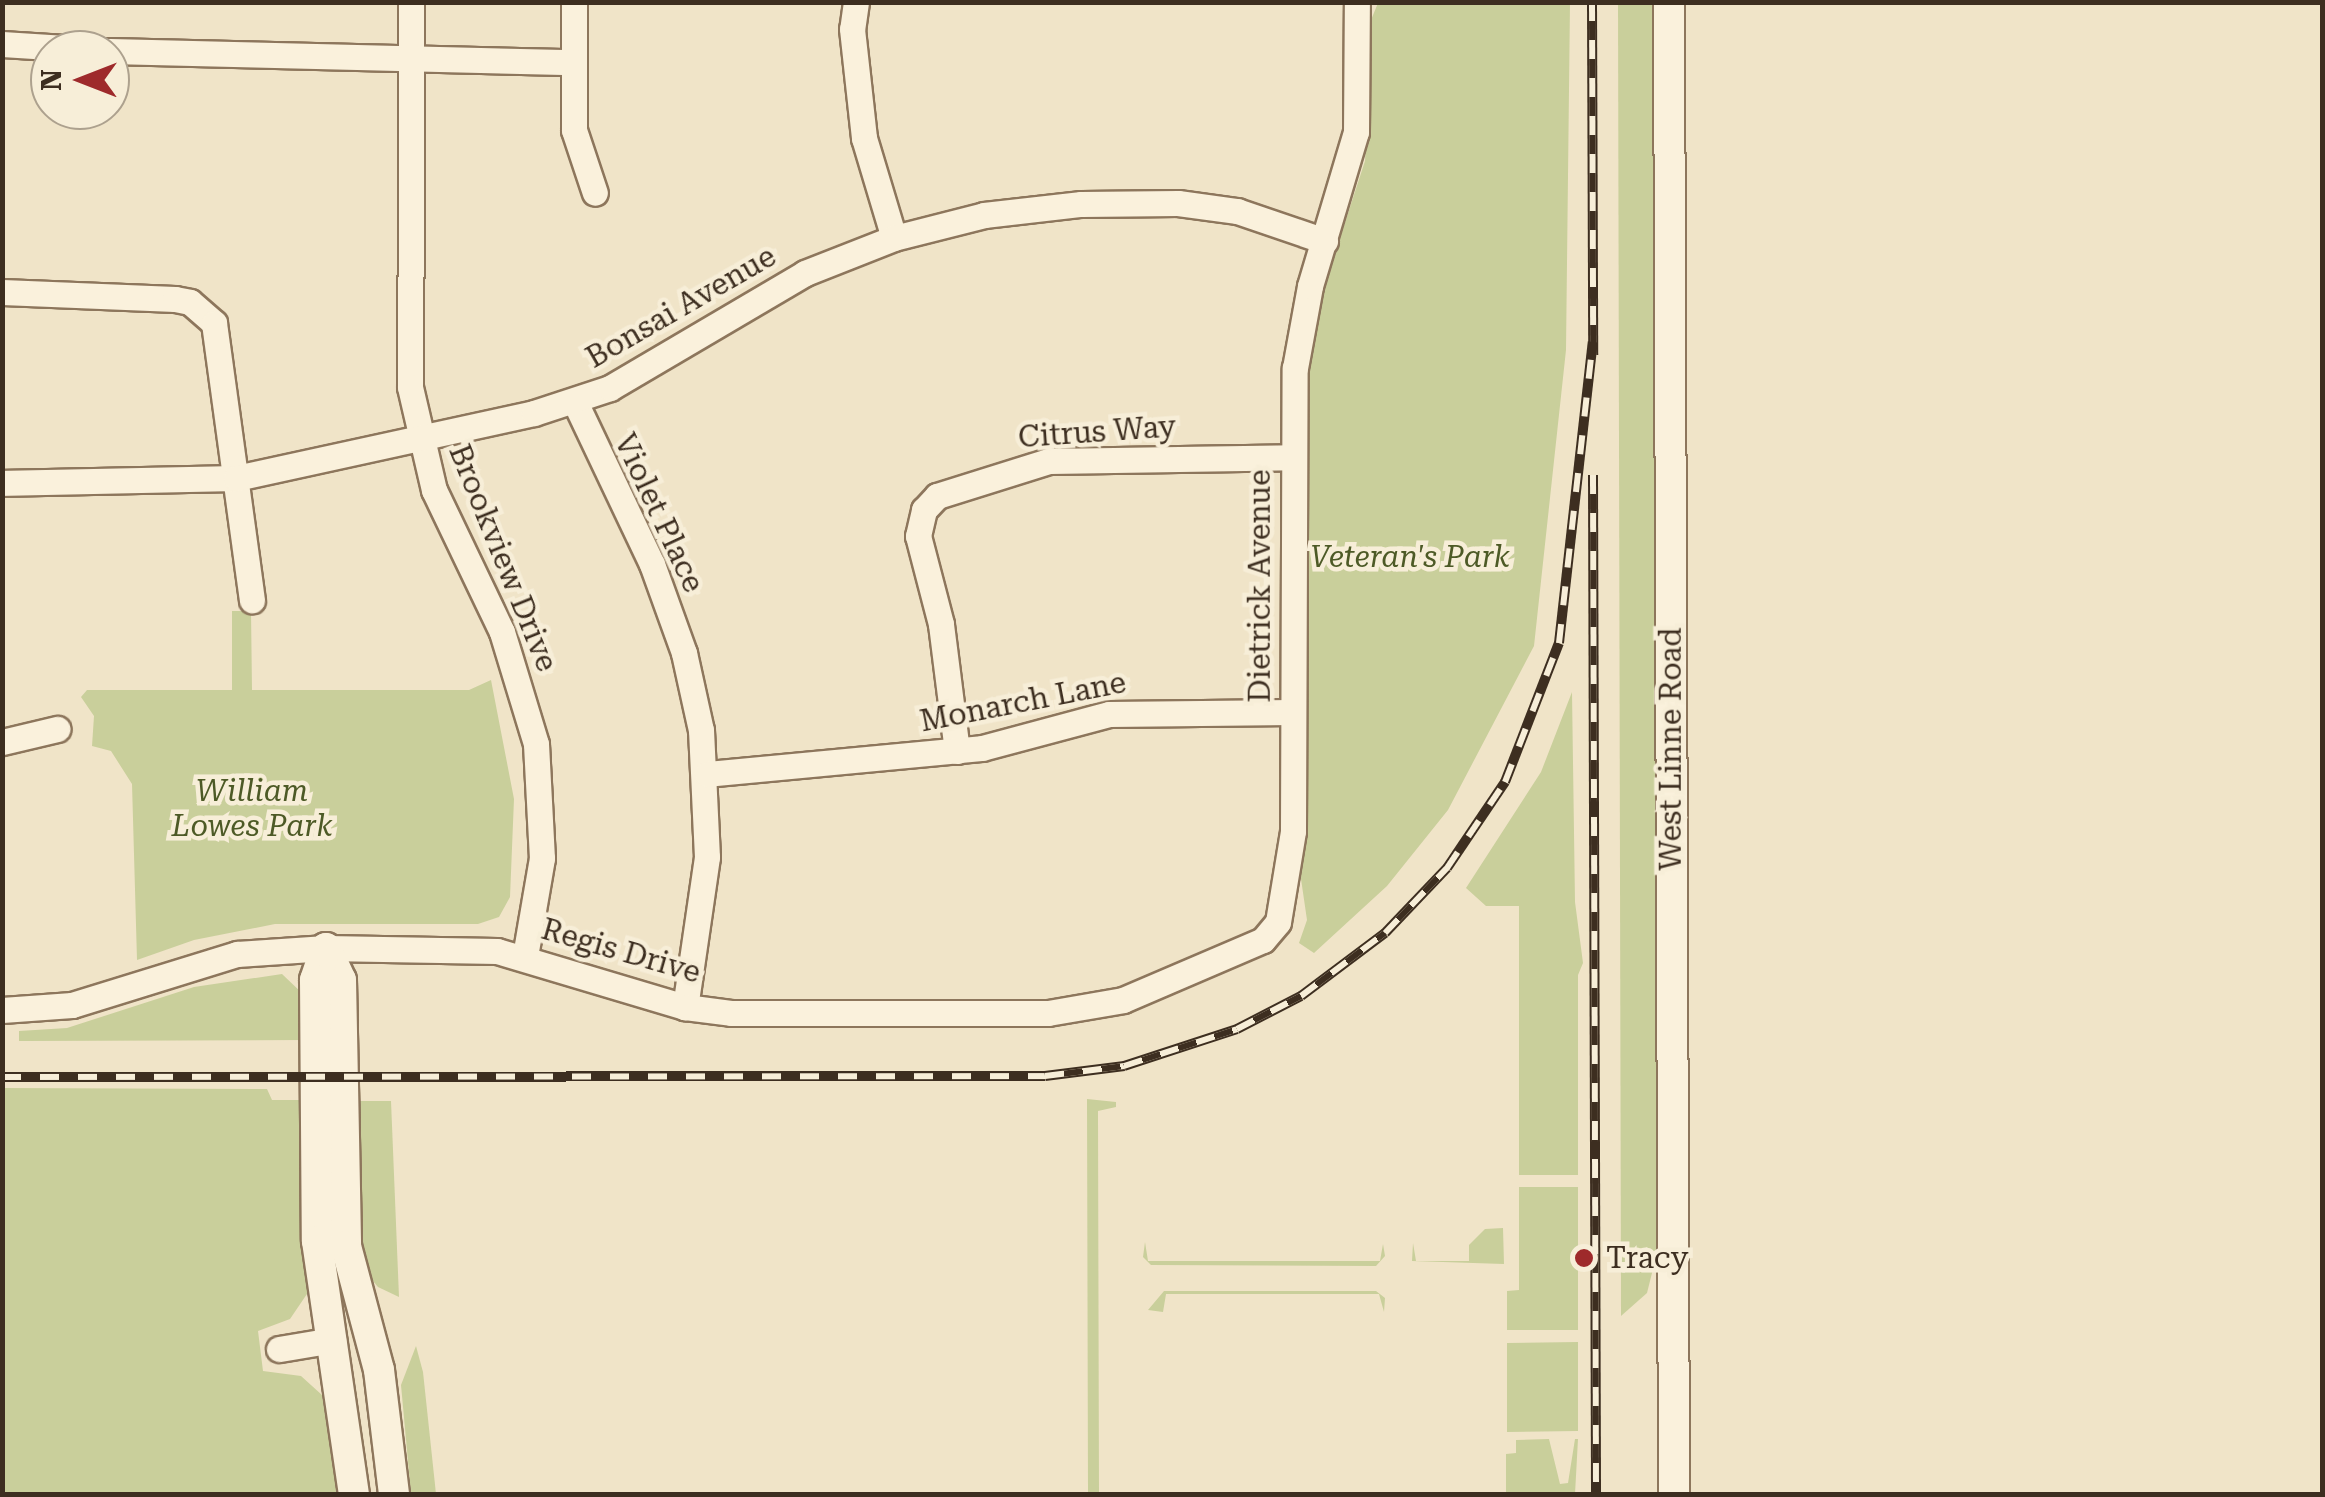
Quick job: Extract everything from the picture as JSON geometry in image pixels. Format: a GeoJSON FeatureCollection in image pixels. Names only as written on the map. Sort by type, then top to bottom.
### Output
{"type":"FeatureCollection","features":[{"type":"Feature","properties":{"kind":"street","name":"Brookview Drive"},"geometry":{"type":"LineString","coordinates":[[411,2],[408,355],[420,440],[442,511],[502,632],[532,728],[542,844],[525,956]]}},
{"type":"Feature","properties":{"kind":"street"},"geometry":{"type":"LineString","coordinates":[[574,2],[574,130],[595,193]]}},
{"type":"Feature","properties":{"kind":"street"},"geometry":{"type":"LineString","coordinates":[[856,2],[852,29],[864,138],[894,238]]}},
{"type":"Feature","properties":{"kind":"street","name":"Dietrick Avenue"},"geometry":{"type":"LineString","coordinates":[[1272,931],[1292,846],[1292,457],[1301,327],[1356,132],[1357,2]]}},
{"type":"Feature","properties":{"kind":"street","name":"West Linne Road"},"geometry":{"type":"LineString","coordinates":[[1669,2],[1674,1494]]}},
{"type":"Feature","properties":{"kind":"street"},"geometry":{"type":"LineString","coordinates":[[2,44],[30,46]]}},
{"type":"Feature","properties":{"kind":"street"},"geometry":{"type":"LineString","coordinates":[[130,52],[574,62]]}},
{"type":"Feature","properties":{"kind":"street","name":"Bonsai Avenue"},"geometry":{"type":"LineString","coordinates":[[2,482],[236,478],[420,440],[575,402],[640,372],[805,274],[894,238],[1035,207],[1178,203],[1237,211],[1325,241]]}},
{"type":"Feature","properties":{"kind":"street"},"geometry":{"type":"LineString","coordinates":[[2,292],[175,299],[204,310],[220,343],[252,600]]}},
{"type":"Feature","properties":{"kind":"street","name":"Violet Place"},"geometry":{"type":"LineString","coordinates":[[575,402],[668,607],[694,691],[706,774],[704,896],[685,1008]]}},
{"type":"Feature","properties":{"kind":"street","name":"Citrus Way"},"geometry":{"type":"LineString","coordinates":[[956,752],[949,668],[918,536],[924,510],[937,496],[1049,462],[1292,457]]}},
{"type":"Feature","properties":{"kind":"street","name":"Monarch Lane"},"geometry":{"type":"LineString","coordinates":[[706,774],[956,752],[1109,714],[1293,712]]}},
{"type":"Feature","properties":{"kind":"street"},"geometry":{"type":"LineString","coordinates":[[2,742],[57,729]]}},
{"type":"Feature","properties":{"kind":"street","name":"Regis Drive"},"geometry":{"type":"LineString","coordinates":[[2,1010],[72,1006],[237,954],[326,948],[525,956],[685,1008],[731,1013],[1071,1011],[1149,990],[1238,954],[1272,931]]}},
{"type":"Feature","properties":{"kind":"street"},"geometry":{"type":"LineString","coordinates":[[326,948],[315,980],[315,1187],[354,1494]]}},
{"type":"Feature","properties":{"kind":"street"},"geometry":{"type":"LineString","coordinates":[[326,948],[341,980],[346,1246],[379,1370],[394,1494]]}},
{"type":"Feature","properties":{"kind":"street"},"geometry":{"type":"LineString","coordinates":[[280,1349],[333,1340]]}},
{"type":"Feature","properties":{"kind":"green space","name":"Veteran's Park"},"geometry":{"type":"Polygon","coordinates":[[[1378,3],[1570,3],[1566,350],[1534,646],[1448,810],[1387,886],[1314,953],[1299,943],[1307,920],[1301,879],[1307,380],[1322,293],[1365,161],[1371,20],[1378,3]]]}},
{"type":"Feature","properties":{"kind":"green space"},"geometry":{"type":"Polygon","coordinates":[[[1618,3],[1657,3],[1661,1237],[1647,1293],[1621,1316],[1618,3]]]}},
{"type":"Feature","properties":{"kind":"green space","name":"William Lowes Park"},"geometry":{"type":"Polygon","coordinates":[[[232,611],[251,611],[252,690],[469,690],[491,680],[514,799],[510,897],[499,917],[478,924],[275,924],[194,940],[137,960],[132,784],[111,751],[92,746],[94,716],[81,697],[87,690],[232,690],[232,611]]]}},
{"type":"Feature","properties":{"kind":"green space"},"geometry":{"type":"Polygon","coordinates":[[[1572,692],[1575,902],[1583,963],[1578,975],[1578,1175],[1519,1175],[1519,906],[1486,906],[1466,888],[1541,772],[1572,692]]]}},
{"type":"Feature","properties":{"kind":"green space"},"geometry":{"type":"Polygon","coordinates":[[[282,974],[303,994],[304,1040],[19,1041],[19,1031],[67,1028],[194,987],[282,974]]]}},
{"type":"Feature","properties":{"kind":"green space"},"geometry":{"type":"Polygon","coordinates":[[[3,1088],[267,1089],[272,1100],[304,1100],[309,1291],[290,1319],[258,1331],[263,1371],[301,1376],[322,1395],[337,1494],[3,1494],[3,1088]]]}},
{"type":"Feature","properties":{"kind":"green space"},"geometry":{"type":"Polygon","coordinates":[[[1087,1099],[1116,1102],[1116,1107],[1098,1111],[1099,1494],[1088,1494],[1087,1099]]]}},
{"type":"Feature","properties":{"kind":"green space"},"geometry":{"type":"Polygon","coordinates":[[[352,1101],[391,1101],[399,1297],[378,1287],[362,1268],[352,1101]]]}},
{"type":"Feature","properties":{"kind":"green space"},"geometry":{"type":"Polygon","coordinates":[[[1519,1187],[1578,1187],[1578,1330],[1507,1330],[1507,1291],[1519,1290],[1519,1187]]]}},
{"type":"Feature","properties":{"kind":"green space"},"geometry":{"type":"Polygon","coordinates":[[[1503,1228],[1504,1264],[1412,1261],[1413,1243],[1416,1261],[1469,1261],[1469,1245],[1485,1229],[1503,1228]]]}},
{"type":"Feature","properties":{"kind":"green space"},"geometry":{"type":"Polygon","coordinates":[[[1145,1242],[1148,1261],[1380,1261],[1383,1244],[1385,1256],[1376,1266],[1151,1265],[1143,1257],[1145,1242]]]}},
{"type":"Feature","properties":{"kind":"green space"},"geometry":{"type":"Polygon","coordinates":[[[1164,1291],[1376,1291],[1385,1298],[1384,1312],[1379,1294],[1166,1294],[1163,1312],[1148,1310],[1164,1291]]]}},
{"type":"Feature","properties":{"kind":"green space"},"geometry":{"type":"Polygon","coordinates":[[[1578,1342],[1578,1431],[1507,1432],[1507,1343],[1578,1342]]]}},
{"type":"Feature","properties":{"kind":"green space"},"geometry":{"type":"Polygon","coordinates":[[[416,1346],[423,1372],[436,1494],[411,1494],[401,1385],[416,1346]]]}},
{"type":"Feature","properties":{"kind":"green space"},"geometry":{"type":"Polygon","coordinates":[[[1549,1439],[1560,1484],[1568,1483],[1578,1439],[1575,1494],[1506,1494],[1506,1454],[1516,1453],[1516,1440],[1549,1439]]]}},
{"type":"Feature","properties":{"kind":"railway"},"geometry":{"type":"LineString","coordinates":[[1592,2],[1593,355]]}},
{"type":"Feature","properties":{"kind":"railway"},"geometry":{"type":"LineString","coordinates":[[2,1077],[1045,1076],[1124,1066],[1237,1029],[1301,996],[1385,933],[1447,868],[1505,782],[1559,643],[1593,342]]}},
{"type":"Feature","properties":{"kind":"railway"},"geometry":{"type":"LineString","coordinates":[[1593,475],[1596,1494]]}},
{"type":"Feature","properties":{"kind":"place","name":"Tracy"},"geometry":{"type":"Point","coordinates":[1584,1258]}}]}
